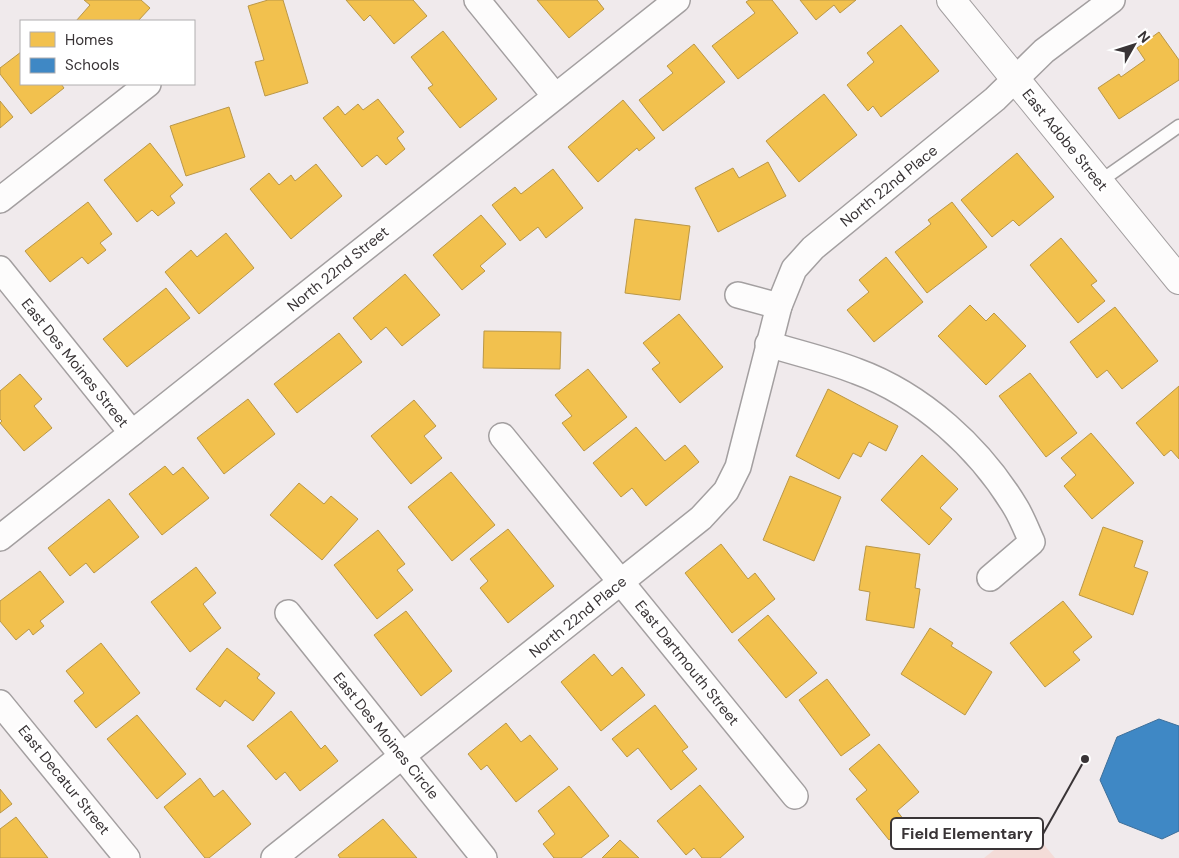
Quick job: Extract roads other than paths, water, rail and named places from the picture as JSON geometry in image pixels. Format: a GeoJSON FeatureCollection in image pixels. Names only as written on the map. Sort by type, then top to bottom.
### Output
{"type":"FeatureCollection","features":[{"type":"Feature","properties":{"kind":"street"},"geometry":{"type":"LineString","coordinates":[[478,0],[555,96]]}},
{"type":"Feature","properties":{"kind":"street","name":"North 22nd Street"},"geometry":{"type":"LineString","coordinates":[[0,538],[677,0]]}},
{"type":"Feature","properties":{"kind":"street","name":"East Adobe Street"},"geometry":{"type":"LineString","coordinates":[[951,0],[1179,280]]}},
{"type":"Feature","properties":{"kind":"street","name":"North 22nd Place"},"geometry":{"type":"LineString","coordinates":[[274,858],[622,583],[701,518],[726,491],[738,467],[768,344],[794,269],[813,248],[995,99],[1044,51],[1112,0]]}},
{"type":"Feature","properties":{"kind":"street"},"geometry":{"type":"LineString","coordinates":[[0,200],[147,85]]}},
{"type":"Feature","properties":{"kind":"street","name":"East Des Moines Street"},"geometry":{"type":"LineString","coordinates":[[0,269],[132,433]]}},
{"type":"Feature","properties":{"kind":"street"},"geometry":{"type":"LineString","coordinates":[[738,295],[780,306]]}},
{"type":"Feature","properties":{"kind":"street"},"geometry":{"type":"LineString","coordinates":[[768,344],[856,370],[901,392],[941,421],[986,466],[1016,508],[1032,542],[990,578]]}},
{"type":"Feature","properties":{"kind":"street","name":"East Dartmouth Street"},"geometry":{"type":"LineString","coordinates":[[502,436],[796,796]]}},
{"type":"Feature","properties":{"kind":"street","name":"East Des Moines Circle"},"geometry":{"type":"LineString","coordinates":[[288,613],[484,858]]}},
{"type":"Feature","properties":{"kind":"street","name":"East Decatur Street"},"geometry":{"type":"LineString","coordinates":[[0,703],[127,858]]}},
{"type":"Feature","properties":{"kind":"lane"},"geometry":{"type":"LineString","coordinates":[[1099,182],[1179,126]]}},
{"type":"Feature","properties":{"kind":"place","name":"Field Elementary"},"geometry":{"type":"Point","coordinates":[1085,759]}}]}
